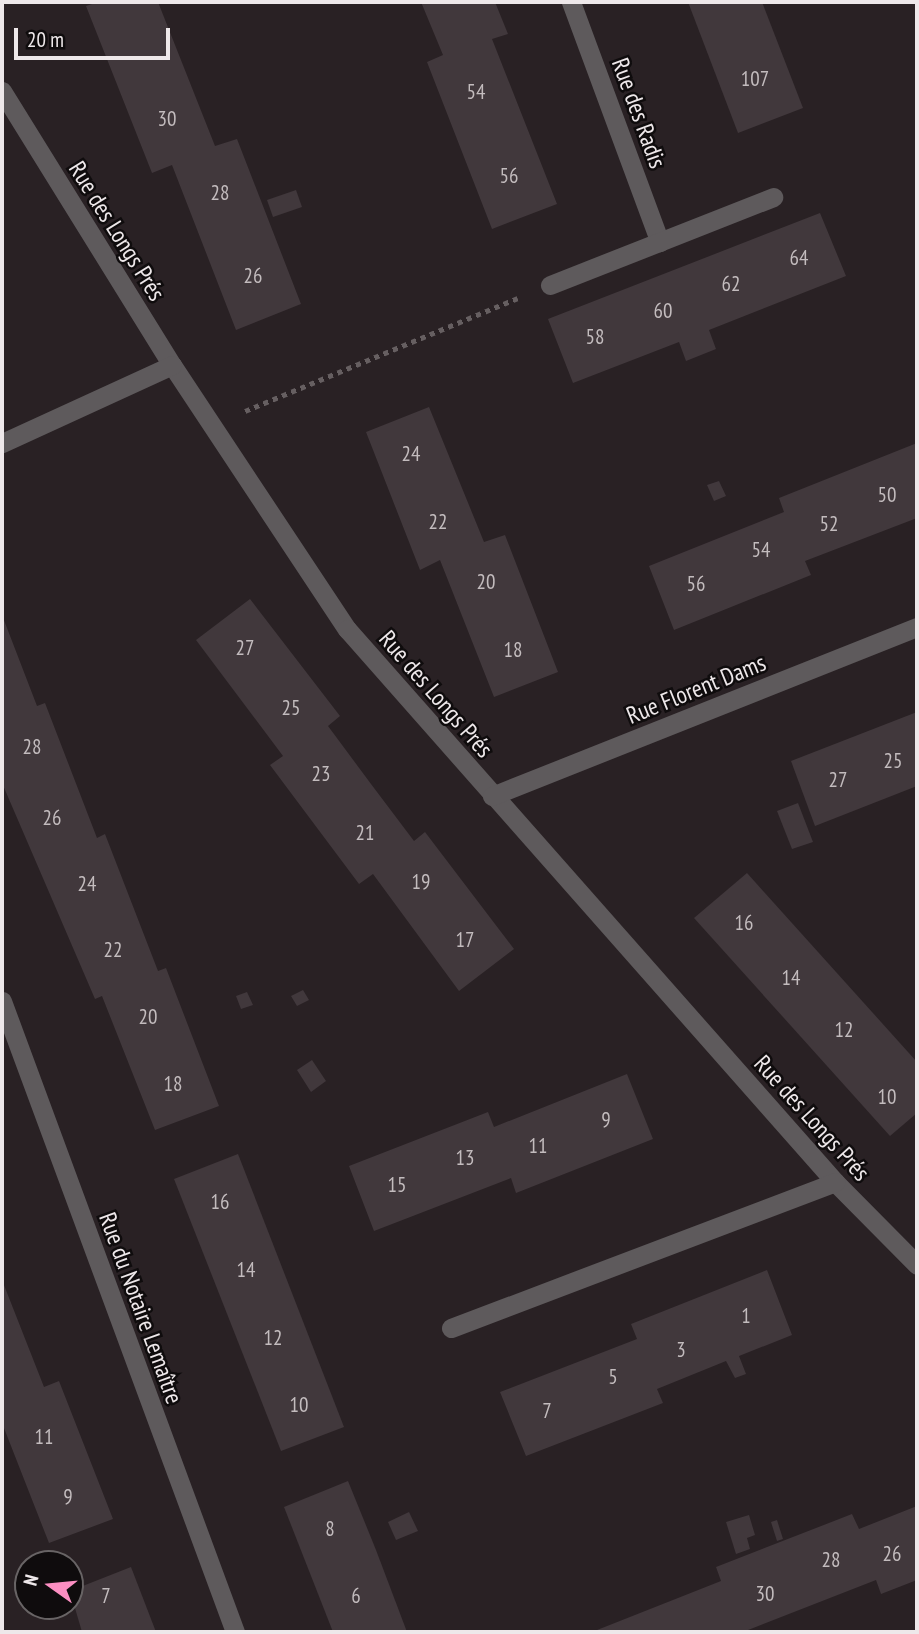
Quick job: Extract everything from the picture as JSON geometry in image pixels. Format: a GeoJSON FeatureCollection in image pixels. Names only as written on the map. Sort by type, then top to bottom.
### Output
{"type":"FeatureCollection","features":[{"type":"Feature","properties":{"kind":"street","name":"Rue des Radis"},"geometry":{"type":"LineString","coordinates":[[571,2],[660,242]]}},
{"type":"Feature","properties":{"kind":"street","name":"Rue des Longs Prés"},"geometry":{"type":"LineString","coordinates":[[2,91],[172,365],[348,629],[492,796],[835,1182],[917,1265]]}},
{"type":"Feature","properties":{"kind":"street"},"geometry":{"type":"LineString","coordinates":[[550,285],[774,197]]}},
{"type":"Feature","properties":{"kind":"street"},"geometry":{"type":"LineString","coordinates":[[2,443],[172,365]]}},
{"type":"Feature","properties":{"kind":"street","name":"Rue Florent Dams"},"geometry":{"type":"LineString","coordinates":[[492,796],[917,627]]}},
{"type":"Feature","properties":{"kind":"street","name":"Rue du Notaire Lemaître"},"geometry":{"type":"LineString","coordinates":[[2,1001],[235,1632]]}},
{"type":"Feature","properties":{"kind":"street"},"geometry":{"type":"LineString","coordinates":[[452,1328],[835,1182]]}},
{"type":"Feature","properties":{"kind":"path"},"geometry":{"type":"LineString","coordinates":[[211,425],[550,285]]}},
{"type":"Feature","properties":{"kind":"building"},"geometry":{"type":"Polygon","coordinates":[[[98,2],[158,2],[215,146],[237,139],[301,304],[236,330],[172,165],[152,173],[86,6],[98,2]]]}},
{"type":"Feature","properties":{"kind":"building"},"geometry":{"type":"Polygon","coordinates":[[[421,2],[495,2],[508,34],[492,39],[557,204],[492,229],[427,62],[443,55],[421,2]]]}},
{"type":"Feature","properties":{"kind":"building"},"geometry":{"type":"Polygon","coordinates":[[[688,2],[762,2],[803,108],[738,133],[688,2]]]}},
{"type":"Feature","properties":{"kind":"building"},"geometry":{"type":"Polygon","coordinates":[[[296,190],[302,207],[273,217],[267,200],[296,190]]]}},
{"type":"Feature","properties":{"kind":"building"},"geometry":{"type":"Polygon","coordinates":[[[820,213],[846,276],[709,330],[716,349],[686,361],[679,342],[573,383],[548,319],[820,213]]]}},
{"type":"Feature","properties":{"kind":"building"},"geometry":{"type":"Polygon","coordinates":[[[429,407],[484,542],[505,535],[558,672],[494,697],[440,560],[420,570],[366,432],[429,407]]]}},
{"type":"Feature","properties":{"kind":"building"},"geometry":{"type":"Polygon","coordinates":[[[917,443],[917,518],[805,561],[811,575],[674,630],[649,566],[784,512],[779,498],[917,443]]]}},
{"type":"Feature","properties":{"kind":"building"},"geometry":{"type":"Polygon","coordinates":[[[719,481],[726,496],[714,501],[707,485],[719,481]]]}},
{"type":"Feature","properties":{"kind":"building"},"geometry":{"type":"Polygon","coordinates":[[[250,599],[340,716],[328,726],[371,784],[414,841],[425,832],[514,949],[459,991],[373,874],[359,884],[270,765],[283,756],[196,640],[250,599]]]}},
{"type":"Feature","properties":{"kind":"building"},"geometry":{"type":"Polygon","coordinates":[[[2,615],[37,706],[45,703],[97,838],[105,834],[158,971],[166,968],[219,1106],[155,1130],[102,996],[95,999],[2,783],[2,615]]]}},
{"type":"Feature","properties":{"kind":"building"},"geometry":{"type":"Polygon","coordinates":[[[917,712],[917,786],[815,826],[791,761],[917,712]]]}},
{"type":"Feature","properties":{"kind":"building"},"geometry":{"type":"Polygon","coordinates":[[[798,803],[813,842],[792,849],[777,811],[798,803]]]}},
{"type":"Feature","properties":{"kind":"building"},"geometry":{"type":"Polygon","coordinates":[[[747,873],[917,1062],[917,1113],[890,1136],[694,918],[747,873]]]}},
{"type":"Feature","properties":{"kind":"building"},"geometry":{"type":"Polygon","coordinates":[[[303,990],[309,1000],[297,1006],[291,996],[303,990]]]}},
{"type":"Feature","properties":{"kind":"building"},"geometry":{"type":"Polygon","coordinates":[[[247,992],[253,1005],[241,1009],[236,996],[247,992]]]}},
{"type":"Feature","properties":{"kind":"building"},"geometry":{"type":"Polygon","coordinates":[[[312,1060],[326,1081],[311,1092],[297,1070],[312,1060]]]}},
{"type":"Feature","properties":{"kind":"building"},"geometry":{"type":"Polygon","coordinates":[[[627,1074],[653,1139],[516,1193],[511,1178],[374,1231],[349,1166],[488,1112],[494,1127],[627,1074]]]}},
{"type":"Feature","properties":{"kind":"building"},"geometry":{"type":"Polygon","coordinates":[[[238,1154],[344,1427],[281,1451],[174,1179],[238,1154]]]}},
{"type":"Feature","properties":{"kind":"building"},"geometry":{"type":"Polygon","coordinates":[[[767,1270],[792,1335],[739,1356],[746,1374],[735,1378],[726,1361],[657,1389],[663,1403],[526,1456],[500,1392],[637,1339],[631,1324],[767,1270]]]}},
{"type":"Feature","properties":{"kind":"building"},"geometry":{"type":"Polygon","coordinates":[[[2,1280],[44,1387],[59,1381],[113,1519],[49,1543],[2,1423],[2,1280]]]}},
{"type":"Feature","properties":{"kind":"building"},"geometry":{"type":"Polygon","coordinates":[[[348,1481],[407,1632],[333,1632],[284,1507],[348,1481]]]}},
{"type":"Feature","properties":{"kind":"building"},"geometry":{"type":"Polygon","coordinates":[[[917,1506],[917,1580],[881,1594],[876,1580],[743,1632],[592,1632],[721,1581],[716,1567],[852,1514],[859,1529],[917,1506]]]}},
{"type":"Feature","properties":{"kind":"building"},"geometry":{"type":"Polygon","coordinates":[[[409,1512],[418,1531],[396,1540],[388,1522],[409,1512]]]}},
{"type":"Feature","properties":{"kind":"building"},"geometry":{"type":"Polygon","coordinates":[[[749,1515],[755,1535],[747,1538],[750,1549],[736,1554],[726,1522],[749,1515]]]}},
{"type":"Feature","properties":{"kind":"building"},"geometry":{"type":"Polygon","coordinates":[[[777,1520],[783,1539],[777,1541],[771,1522],[777,1520]]]}},
{"type":"Feature","properties":{"kind":"building"},"geometry":{"type":"Polygon","coordinates":[[[131,1567],[156,1632],[82,1632],[78,1620],[84,1620],[84,1585],[131,1567]]]}}]}
